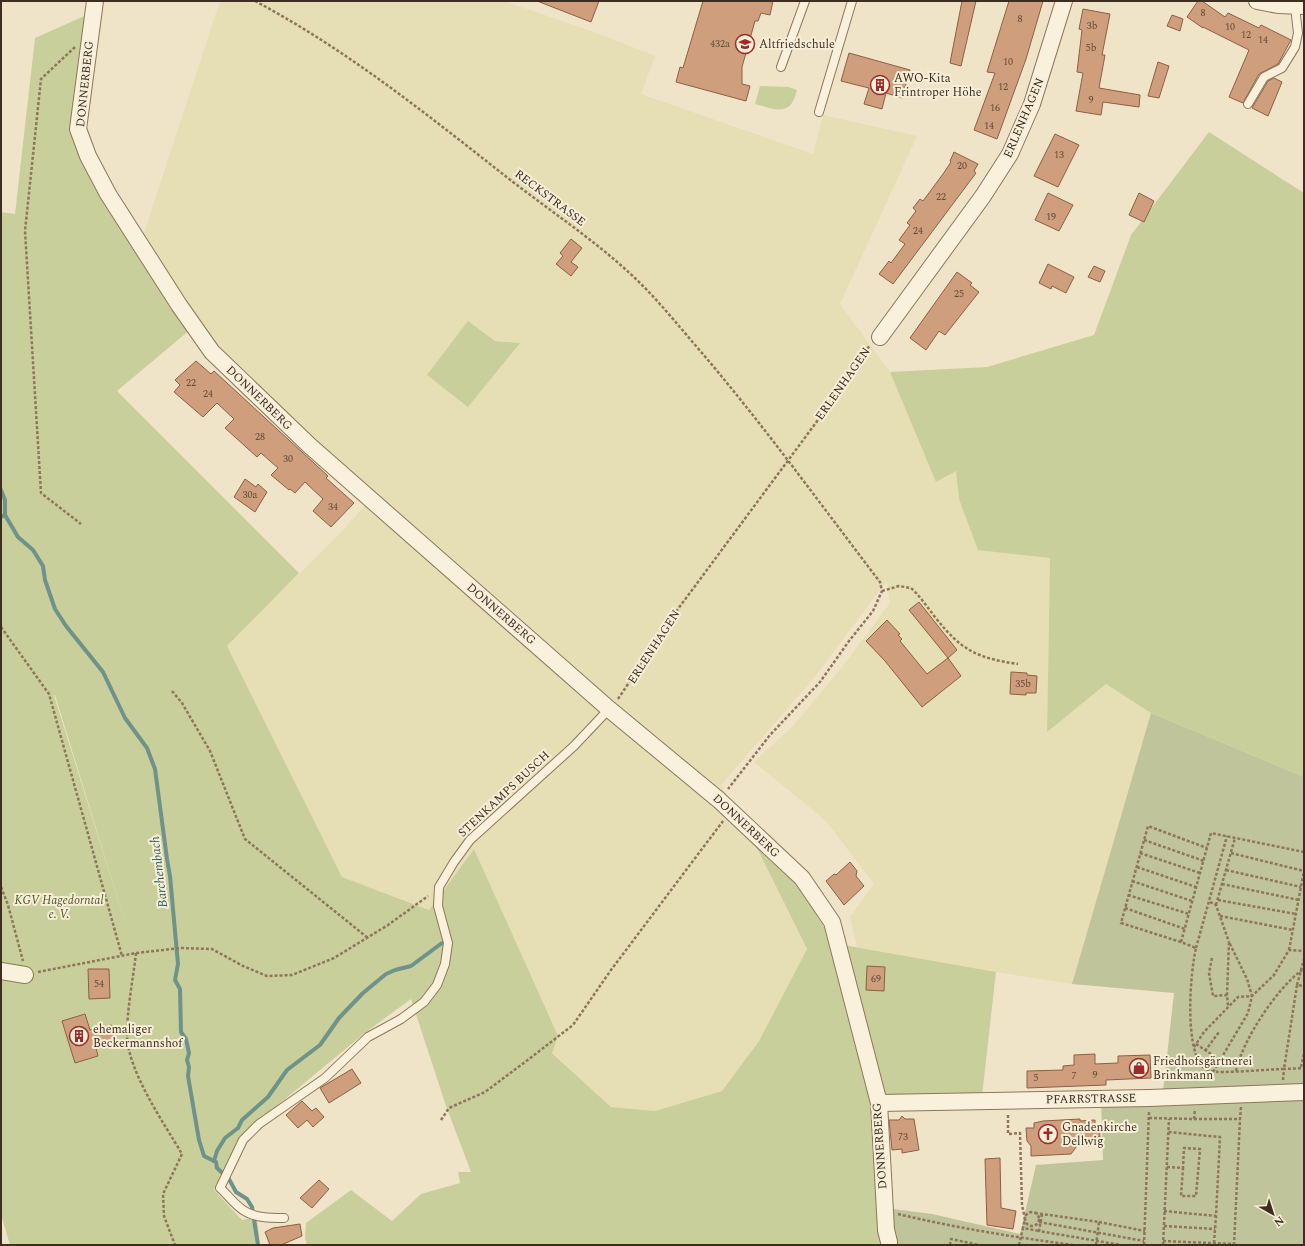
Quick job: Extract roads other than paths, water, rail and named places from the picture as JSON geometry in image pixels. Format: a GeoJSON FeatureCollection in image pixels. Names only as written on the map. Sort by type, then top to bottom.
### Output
{"type":"FeatureCollection","features":[{"type":"Feature","properties":{"kind":"street","name":"DONNERBERG"},"geometry":{"type":"LineString","coordinates":[[95,1],[78,130],[88,156],[108,194],[198,333],[225,366],[310,446],[609,709],[724,806],[802,878],[832,922],[879,1103],[886,1230],[889,1242]]}},
{"type":"Feature","properties":{"kind":"street","name":"ERLENHAGEN"},"geometry":{"type":"LineString","coordinates":[[880,337],[983,196],[1010,154],[1032,104],[1064,1]]}},
{"type":"Feature","properties":{"kind":"street"},"geometry":{"type":"LineString","coordinates":[[1257,1],[1300,6]]}},
{"type":"Feature","properties":{"kind":"street"},"geometry":{"type":"LineString","coordinates":[[1,971],[25,975]]}},
{"type":"Feature","properties":{"kind":"street","name":"PFARRSTRASSE"},"geometry":{"type":"LineString","coordinates":[[879,1103],[1149,1098],[1304,1092]]}},
{"type":"Feature","properties":{"kind":"lane"},"geometry":{"type":"LineString","coordinates":[[781,66],[805,1]]}},
{"type":"Feature","properties":{"kind":"lane"},"geometry":{"type":"LineString","coordinates":[[819,112],[852,1]]}},
{"type":"Feature","properties":{"kind":"lane"},"geometry":{"type":"LineString","coordinates":[[1248,104],[1264,77],[1282,68],[1295,47],[1298,33],[1300,6]]}},
{"type":"Feature","properties":{"kind":"lane","name":"STENKAMPS BUSCH"},"geometry":{"type":"LineString","coordinates":[[284,1218],[272,1218],[257,1215],[244,1210],[220,1188],[243,1140],[259,1124],[324,1078],[368,1037],[401,1019],[424,1002],[437,985],[445,964],[448,943],[438,906],[439,887],[470,840],[574,746],[609,709]]}},
{"type":"Feature","properties":{"kind":"waterway","name":"Barchembach"},"geometry":{"type":"LineString","coordinates":[[1,490],[5,500],[5,515]]}},
{"type":"Feature","properties":{"kind":"waterway","name":"Barchembach"},"geometry":{"type":"LineString","coordinates":[[1,517],[5,515],[18,537],[33,550],[43,566],[45,580],[55,609],[66,626],[103,672],[125,718],[147,748],[155,769],[170,876],[178,964],[175,980],[180,989],[181,1032],[186,1039],[189,1053],[187,1060],[189,1067],[188,1076],[199,1140],[204,1156],[216,1162],[217,1168],[229,1179],[236,1192],[247,1199],[252,1207],[258,1245]]}},
{"type":"Feature","properties":{"kind":"waterway"},"geometry":{"type":"LineString","coordinates":[[214,1161],[217,1151],[225,1138],[238,1128],[242,1120],[268,1097],[287,1070],[320,1045],[339,1018],[363,993],[386,974],[411,966],[442,943]]}},
{"type":"Feature","properties":{"kind":"place","name":"Altfriedschule"},"geometry":{"type":"Point","coordinates":[745,44]}},
{"type":"Feature","properties":{"kind":"place","name":"AWO-Kita Frintroper Höhe"},"geometry":{"type":"Point","coordinates":[880,85]}},
{"type":"Feature","properties":{"kind":"place","name":"ehemaliger Beckermannshof"},"geometry":{"type":"Point","coordinates":[79,1036]}},
{"type":"Feature","properties":{"kind":"place","name":"Friedhofsgärtnerei Brinkmann"},"geometry":{"type":"Point","coordinates":[1139,1068]}},
{"type":"Feature","properties":{"kind":"place","name":"Gnadenkirche Dellwig"},"geometry":{"type":"Point","coordinates":[1048,1134]}},
{"type":"Feature","properties":{"kind":"park label","name":"KGV Hagedorntal e. V."},"geometry":{"type":"Point","coordinates":[59,907]}}]}
